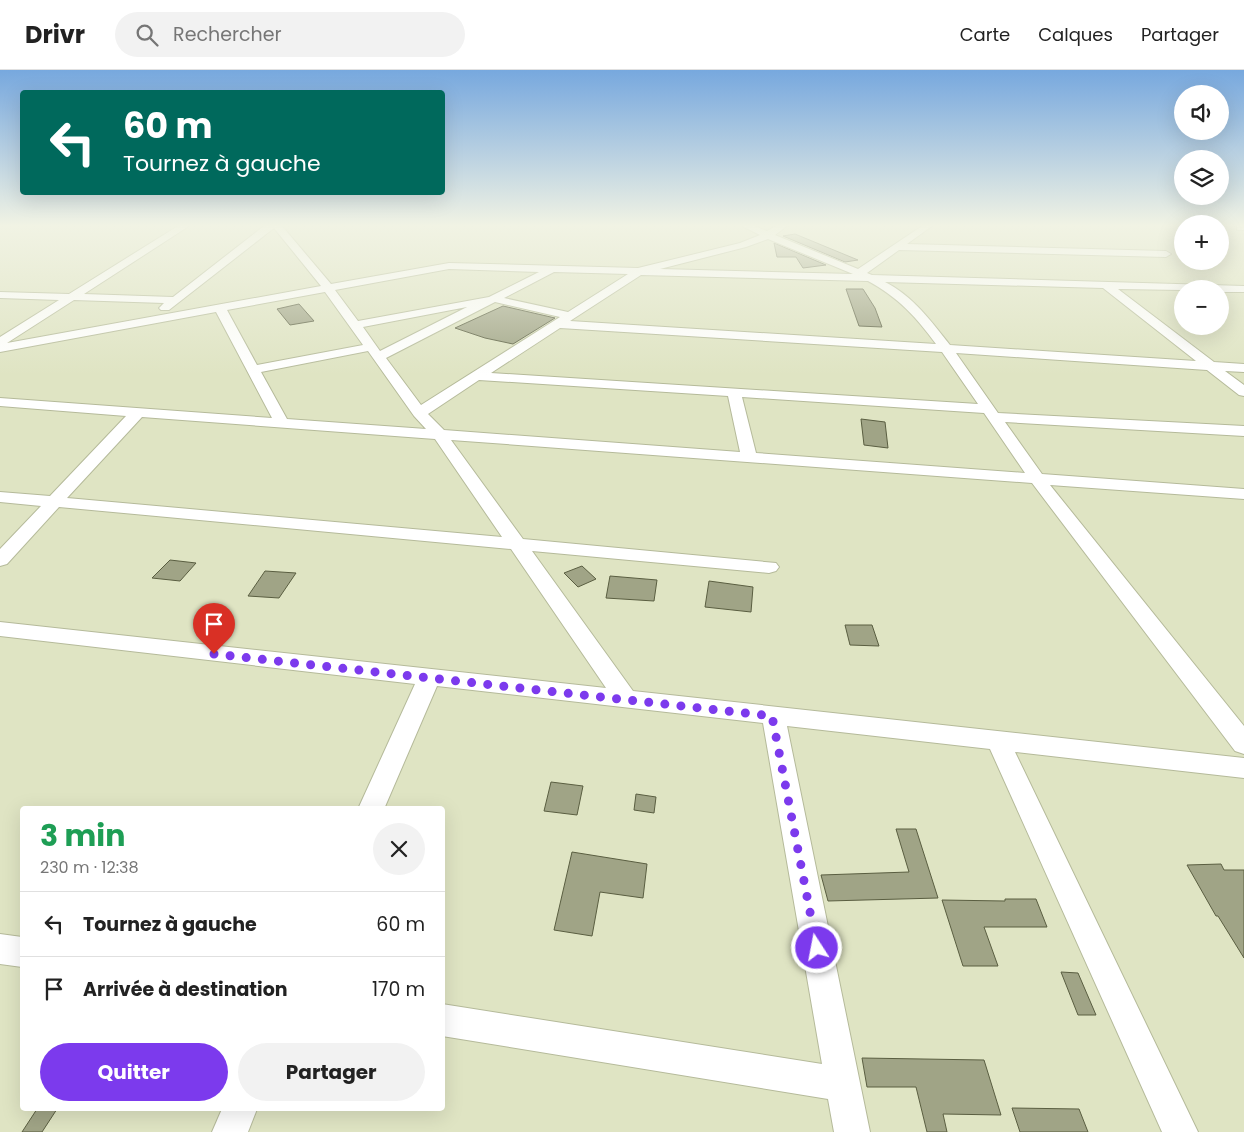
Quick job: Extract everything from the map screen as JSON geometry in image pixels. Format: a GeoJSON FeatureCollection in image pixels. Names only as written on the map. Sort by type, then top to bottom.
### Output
{"type":"FeatureCollection","features":[{"type":"Feature","properties":{"kind":"street"},"geometry":{"type":"LineString","coordinates":[[0,342],[106,276]]}},
{"type":"Feature","properties":{"kind":"street"},"geometry":{"type":"LineString","coordinates":[[148,321],[206,276]]}},
{"type":"Feature","properties":{"kind":"street"},"geometry":{"type":"LineString","coordinates":[[318,276],[419,413],[439,434],[627,700]]}},
{"type":"Feature","properties":{"kind":"street"},"geometry":{"type":"LineString","coordinates":[[0,348],[396,276]]}},
{"type":"Feature","properties":{"kind":"street"},"geometry":{"type":"LineString","coordinates":[[253,370],[375,352],[494,299],[541,276]]}},
{"type":"Feature","properties":{"kind":"street"},"geometry":{"type":"LineString","coordinates":[[419,413],[633,276]]}},
{"type":"Feature","properties":{"kind":"street"},"geometry":{"type":"LineString","coordinates":[[865,276],[891,289],[918,312],[947,350],[1036,479],[1244,744]]}},
{"type":"Feature","properties":{"kind":"street"},"geometry":{"type":"LineString","coordinates":[[878,276],[1174,287]]}},
{"type":"Feature","properties":{"kind":"street"},"geometry":{"type":"LineString","coordinates":[[1106,285],[1244,392]]}},
{"type":"Feature","properties":{"kind":"street"},"geometry":{"type":"LineString","coordinates":[[1229,289],[1244,289]]}},
{"type":"Feature","properties":{"kind":"street"},"geometry":{"type":"LineString","coordinates":[[1229,293],[1244,296]]}},
{"type":"Feature","properties":{"kind":"street"},"geometry":{"type":"LineString","coordinates":[[0,295],[174,300]]}},
{"type":"Feature","properties":{"kind":"street"},"geometry":{"type":"LineString","coordinates":[[355,325],[494,299],[570,316]]}},
{"type":"Feature","properties":{"kind":"street"},"geometry":{"type":"LineString","coordinates":[[220,308],[282,423]]}},
{"type":"Feature","properties":{"kind":"street"},"geometry":{"type":"LineString","coordinates":[[557,324],[1244,368]]}},
{"type":"Feature","properties":{"kind":"street"},"geometry":{"type":"LineString","coordinates":[[477,376],[1244,431]]}},
{"type":"Feature","properties":{"kind":"street"},"geometry":{"type":"LineString","coordinates":[[734,393],[749,457]]}},
{"type":"Feature","properties":{"kind":"street"},"geometry":{"type":"LineString","coordinates":[[0,402],[1244,494]]}},
{"type":"Feature","properties":{"kind":"street"},"geometry":{"type":"LineString","coordinates":[[0,560],[138,412]]}},
{"type":"Feature","properties":{"kind":"street"},"geometry":{"type":"LineString","coordinates":[[0,497],[769,567]]}},
{"type":"Feature","properties":{"kind":"street"},"geometry":{"type":"LineString","coordinates":[[0,630],[1244,768]]}},
{"type":"Feature","properties":{"kind":"street"},"geometry":{"type":"LineString","coordinates":[[373,806],[429,678]]}},
{"type":"Feature","properties":{"kind":"street"},"geometry":{"type":"LineString","coordinates":[[772,716],[852,1132]]}},
{"type":"Feature","properties":{"kind":"street"},"geometry":{"type":"LineString","coordinates":[[998,741],[1180,1132]]}},
{"type":"Feature","properties":{"kind":"street"},"geometry":{"type":"LineString","coordinates":[[0,949],[20,952]]}},
{"type":"Feature","properties":{"kind":"street"},"geometry":{"type":"LineString","coordinates":[[445,1020],[843,1084]]}},
{"type":"Feature","properties":{"kind":"street"},"geometry":{"type":"LineString","coordinates":[[230,1132],[239,1111]]}},
{"type":"Feature","properties":{"kind":"building"},"geometry":{"type":"Polygon","coordinates":[[[846,289],[863,289],[875,308],[882,327],[859,326],[846,289]]]}},
{"type":"Feature","properties":{"kind":"building"},"geometry":{"type":"Polygon","coordinates":[[[299,304],[314,321],[290,325],[277,309],[299,304]]]}},
{"type":"Feature","properties":{"kind":"building"},"geometry":{"type":"Polygon","coordinates":[[[503,306],[555,318],[513,344],[485,338],[455,328],[503,306]]]}},
{"type":"Feature","properties":{"kind":"building"},"geometry":{"type":"Polygon","coordinates":[[[861,419],[885,422],[888,448],[864,445],[861,419]]]}},
{"type":"Feature","properties":{"kind":"building"},"geometry":{"type":"Polygon","coordinates":[[[170,560],[196,563],[180,581],[152,578],[170,560]]]}},
{"type":"Feature","properties":{"kind":"building"},"geometry":{"type":"Polygon","coordinates":[[[582,566],[596,579],[578,587],[564,573],[582,566]]]}},
{"type":"Feature","properties":{"kind":"building"},"geometry":{"type":"Polygon","coordinates":[[[265,571],[296,573],[279,598],[248,596],[265,571]]]}},
{"type":"Feature","properties":{"kind":"building"},"geometry":{"type":"Polygon","coordinates":[[[610,576],[657,580],[654,601],[606,598],[610,576]]]}},
{"type":"Feature","properties":{"kind":"building"},"geometry":{"type":"Polygon","coordinates":[[[709,581],[753,587],[751,612],[705,607],[709,581]]]}},
{"type":"Feature","properties":{"kind":"building"},"geometry":{"type":"Polygon","coordinates":[[[845,625],[872,625],[879,646],[850,645],[845,625]]]}},
{"type":"Feature","properties":{"kind":"building"},"geometry":{"type":"Polygon","coordinates":[[[551,782],[583,786],[577,815],[544,811],[551,782]]]}},
{"type":"Feature","properties":{"kind":"building"},"geometry":{"type":"Polygon","coordinates":[[[636,794],[656,797],[654,813],[634,810],[636,794]]]}},
{"type":"Feature","properties":{"kind":"building"},"geometry":{"type":"Polygon","coordinates":[[[896,829],[916,829],[938,898],[828,901],[821,875],[909,872],[896,829]]]}},
{"type":"Feature","properties":{"kind":"building"},"geometry":{"type":"Polygon","coordinates":[[[572,852],[647,864],[643,898],[600,892],[592,936],[554,930],[572,852]]]}},
{"type":"Feature","properties":{"kind":"building"},"geometry":{"type":"Polygon","coordinates":[[[1221,864],[1224,870],[1244,870],[1244,958],[1218,916],[1216,916],[1187,865],[1221,864]]]}},
{"type":"Feature","properties":{"kind":"building"},"geometry":{"type":"Polygon","coordinates":[[[1005,899],[1036,899],[1047,927],[984,927],[998,966],[963,966],[942,900],[1005,901],[1005,899]]]}},
{"type":"Feature","properties":{"kind":"building"},"geometry":{"type":"Polygon","coordinates":[[[1061,972],[1078,973],[1096,1015],[1078,1015],[1061,972]]]}},
{"type":"Feature","properties":{"kind":"building"},"geometry":{"type":"Polygon","coordinates":[[[862,1058],[984,1060],[1001,1115],[943,1114],[947,1132],[927,1132],[916,1087],[867,1087],[862,1058]]]}},
{"type":"Feature","properties":{"kind":"building"},"geometry":{"type":"Polygon","coordinates":[[[1012,1108],[1079,1109],[1088,1132],[1020,1132],[1012,1108]]]}},
{"type":"Feature","properties":{"kind":"building"},"geometry":{"type":"Polygon","coordinates":[[[36,1111],[56,1111],[42,1132],[22,1132],[36,1111]]]}},
{"type":"Feature","properties":{"kind":"route"},"geometry":{"type":"LineString","coordinates":[[214,654],[772,716],[817,948]]}}]}
